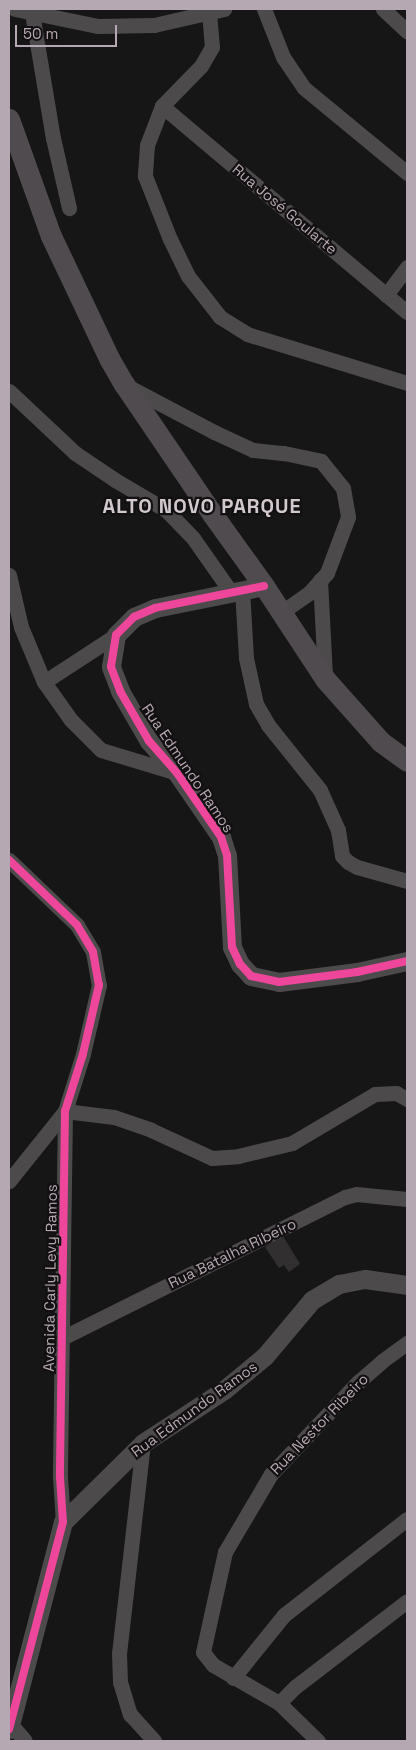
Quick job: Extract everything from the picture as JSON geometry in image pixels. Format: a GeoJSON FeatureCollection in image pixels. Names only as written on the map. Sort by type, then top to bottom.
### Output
{"type":"FeatureCollection","features":[{"type":"Feature","properties":{"kind":"main road"},"geometry":{"type":"LineString","coordinates":[[9,119],[51,236],[110,360],[124,384],[264,586],[325,679],[381,742],[407,761]]}},
{"type":"Feature","properties":{"kind":"street"},"geometry":{"type":"LineString","coordinates":[[16,9],[98,26],[154,25],[224,9]]}},
{"type":"Feature","properties":{"kind":"street"},"geometry":{"type":"LineString","coordinates":[[264,9],[283,57],[304,88],[407,173]]}},
{"type":"Feature","properties":{"kind":"street"},"geometry":{"type":"LineString","coordinates":[[383,9],[407,31]]}},
{"type":"Feature","properties":{"kind":"street"},"geometry":{"type":"LineString","coordinates":[[32,13],[53,138],[69,208]]}},
{"type":"Feature","properties":{"kind":"street"},"geometry":{"type":"LineString","coordinates":[[209,13],[212,47],[201,66],[162,106],[147,145],[144,176],[170,239],[188,276],[220,317],[247,334],[407,383]]}},
{"type":"Feature","properties":{"kind":"street","name":"Rua José Goularte"},"geometry":{"type":"LineString","coordinates":[[162,106],[407,312]]}},
{"type":"Feature","properties":{"kind":"street"},"geometry":{"type":"LineString","coordinates":[[386,295],[407,267]]}},
{"type":"Feature","properties":{"kind":"street"},"geometry":{"type":"LineString","coordinates":[[124,384],[214,432],[253,450],[284,453],[320,461],[343,488],[348,517],[327,574],[308,593],[280,613]]}},
{"type":"Feature","properties":{"kind":"street"},"geometry":{"type":"LineString","coordinates":[[9,390],[75,453],[115,480],[166,510],[194,538],[236,591],[246,658],[256,704],[268,725],[320,790],[338,830],[342,856],[357,867],[407,881]]}},
{"type":"Feature","properties":{"kind":"street"},"geometry":{"type":"LineString","coordinates":[[9,575],[21,627],[44,682],[71,720],[101,750],[176,773]]}},
{"type":"Feature","properties":{"kind":"street"},"geometry":{"type":"LineString","coordinates":[[320,580],[325,679]]}},
{"type":"Feature","properties":{"kind":"street"},"geometry":{"type":"LineString","coordinates":[[44,682],[116,635],[134,617],[155,608],[264,586]]}},
{"type":"Feature","properties":{"kind":"street","name":"Rua Edmundo Ramos"},"geometry":{"type":"LineString","coordinates":[[116,635],[111,667],[120,691],[149,741],[176,773],[221,837],[227,855],[232,947],[240,964],[251,976],[279,982],[357,972],[407,961]]}},
{"type":"Feature","properties":{"kind":"street","name":"Avenida Carly Levy Ramos"},"geometry":{"type":"LineString","coordinates":[[9,860],[77,925],[93,952],[99,985],[83,1054],[65,1112],[64,1337],[60,1476],[63,1522],[9,1726]]}},
{"type":"Feature","properties":{"kind":"street"},"geometry":{"type":"LineString","coordinates":[[9,1181],[65,1112],[114,1117],[151,1130],[212,1158],[238,1156],[292,1143],[375,1094],[396,1093],[407,1099]]}},
{"type":"Feature","properties":{"kind":"street","name":"Rua Batalha Ribeiro"},"geometry":{"type":"LineString","coordinates":[[64,1337],[345,1197],[356,1194],[407,1199]]}},
{"type":"Feature","properties":{"kind":"street","name":"Rua Edmundo Ramos"},"geometry":{"type":"LineString","coordinates":[[63,1522],[143,1444],[224,1390],[265,1356],[312,1300],[339,1284],[365,1279],[407,1285]]}},
{"type":"Feature","properties":{"kind":"street","name":"Rua Nestor Ribeiro"},"geometry":{"type":"LineString","coordinates":[[318,1741],[279,1703],[213,1665],[203,1652],[225,1552],[271,1474],[357,1383],[382,1361],[407,1343]]}},
{"type":"Feature","properties":{"kind":"street"},"geometry":{"type":"LineString","coordinates":[[143,1444],[119,1654],[120,1682],[130,1714],[154,1741]]}},
{"type":"Feature","properties":{"kind":"street"},"geometry":{"type":"LineString","coordinates":[[233,1678],[284,1615],[407,1519]]}},
{"type":"Feature","properties":{"kind":"street"},"geometry":{"type":"LineString","coordinates":[[279,1703],[295,1687],[407,1601]]}},
{"type":"Feature","properties":{"kind":"street"},"geometry":{"type":"LineString","coordinates":[[9,1726],[25,1741]]}},
{"type":"Feature","properties":{"kind":"building"},"geometry":{"type":"Polygon","coordinates":[[[283,1236],[300,1264],[289,1272],[284,1265],[279,1268],[265,1247],[283,1236]]]}},
{"type":"Feature","properties":{"kind":"cycle path"},"geometry":{"type":"LineString","coordinates":[[264,586],[155,608],[134,617],[116,635],[111,667],[120,691],[149,741],[177,773],[221,837],[227,855],[232,947],[240,964],[251,976],[279,982],[357,972],[407,961]]}},
{"type":"Feature","properties":{"kind":"cycle path"},"geometry":{"type":"LineString","coordinates":[[9,860],[77,925],[93,952],[99,985],[83,1054],[65,1111],[60,1477],[63,1522],[9,1729]]}},
{"type":"Feature","properties":{"kind":"district","name":"ALTO NOVO PARQUE"},"geometry":{"type":"Point","coordinates":[202,506]}}]}
